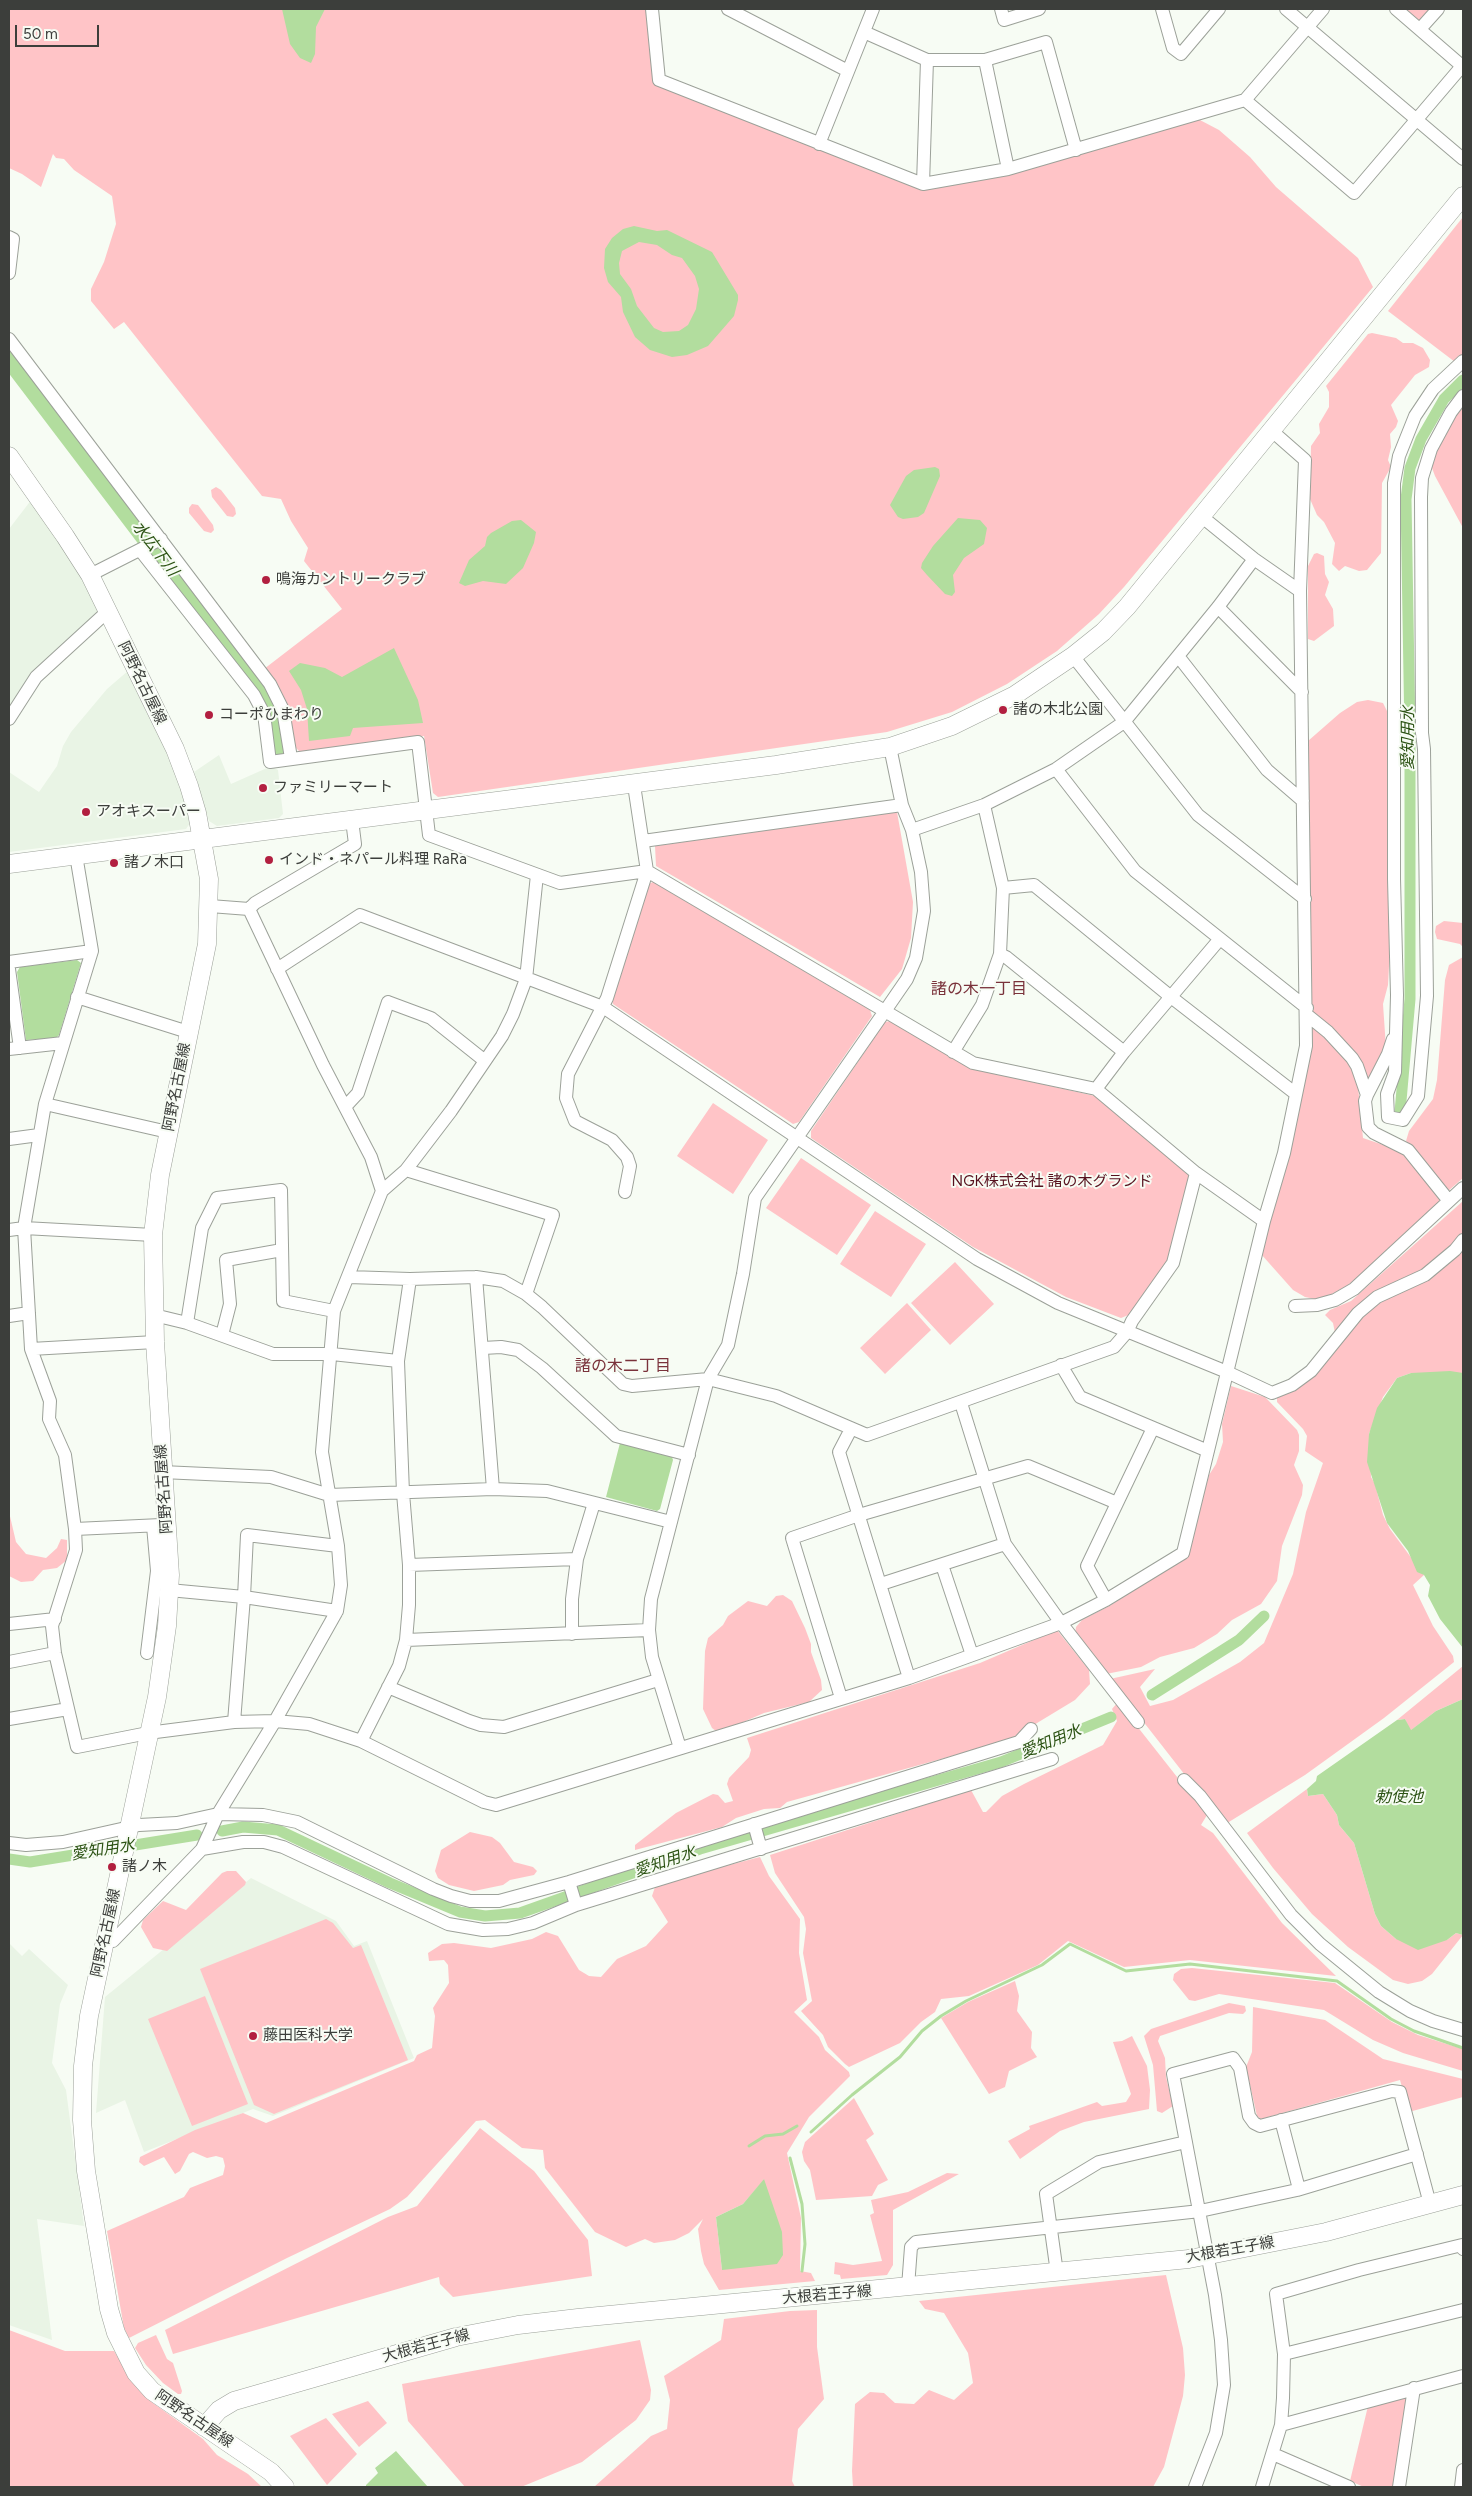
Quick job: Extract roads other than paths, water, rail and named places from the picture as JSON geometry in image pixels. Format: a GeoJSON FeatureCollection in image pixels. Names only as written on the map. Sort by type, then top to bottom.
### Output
{"type":"FeatureCollection","features":[{"type":"Feature","properties":{"kind":"street"},"geometry":{"type":"LineString","coordinates":[[652,9],[658,80],[923,184],[1008,169],[1245,100],[1323,9]]}},
{"type":"Feature","properties":{"kind":"street"},"geometry":{"type":"LineString","coordinates":[[728,9],[848,71]]}},
{"type":"Feature","properties":{"kind":"street"},"geometry":{"type":"LineString","coordinates":[[819,144],[872,9]]}},
{"type":"Feature","properties":{"kind":"street"},"geometry":{"type":"LineString","coordinates":[[1001,9],[1004,20],[1039,9]]}},
{"type":"Feature","properties":{"kind":"street"},"geometry":{"type":"LineString","coordinates":[[1162,9],[1173,48],[1181,54],[1219,9]]}},
{"type":"Feature","properties":{"kind":"street"},"geometry":{"type":"LineString","coordinates":[[1286,9],[1463,159]]}},
{"type":"Feature","properties":{"kind":"street"},"geometry":{"type":"LineString","coordinates":[[1245,100],[1354,193],[1463,65],[1396,9]]}},
{"type":"Feature","properties":{"kind":"street"},"geometry":{"type":"LineString","coordinates":[[1420,29],[1438,9]]}},
{"type":"Feature","properties":{"kind":"street"},"geometry":{"type":"LineString","coordinates":[[864,32],[927,60],[985,60],[1046,42],[1076,150]]}},
{"type":"Feature","properties":{"kind":"street"},"geometry":{"type":"LineString","coordinates":[[923,184],[927,60]]}},
{"type":"Feature","properties":{"kind":"street"},"geometry":{"type":"LineString","coordinates":[[985,60],[1008,169]]}},
{"type":"Feature","properties":{"kind":"street"},"geometry":{"type":"LineString","coordinates":[[9,864],[634,785],[890,747],[952,726],[1015,695],[1073,656],[1103,632],[1127,607],[1463,196]]}},
{"type":"Feature","properties":{"kind":"street"},"geometry":{"type":"LineString","coordinates":[[9,237],[13,240],[9,273]]}},
{"type":"Feature","properties":{"kind":"street"},"geometry":{"type":"LineString","coordinates":[[9,339],[276,694],[286,721],[291,758]]}},
{"type":"Feature","properties":{"kind":"street"},"geometry":{"type":"LineString","coordinates":[[1463,360],[1433,389],[1415,416],[1400,456],[1394,483],[1394,878],[1397,996],[1395,1072],[1387,1094],[1388,1117],[1403,1120],[1418,1096],[1427,996],[1420,497],[1422,478],[1431,449],[1446,420],[1463,396]]}},
{"type":"Feature","properties":{"kind":"street"},"geometry":{"type":"LineString","coordinates":[[76,855],[92,951],[45,1104],[24,1228],[31,1349],[50,1401],[48,1419],[65,1455],[75,1529],[76,1550],[52,1626],[55,1654],[77,1748],[148,1733],[234,1722],[275,1721],[308,1724],[361,1741],[484,1802],[496,1805],[909,1678],[1061,1623],[1106,1600],[1183,1552],[1264,1221],[1284,1153],[1306,1046],[1300,591],[1306,460],[1272,431]]}},
{"type":"Feature","properties":{"kind":"street","name":"阿野名古屋線"},"geometry":{"type":"LineString","coordinates":[[9,456],[90,575],[174,749],[190,786],[204,839],[209,879],[210,906],[207,944],[168,1132],[152,1235],[155,1342],[162,1472],[160,1525],[169,1590],[165,1648],[89,2016],[83,2066],[82,2120],[86,2171],[109,2309],[116,2333],[136,2373],[152,2391],[271,2472],[285,2487]]}},
{"type":"Feature","properties":{"kind":"street"},"geometry":{"type":"LineString","coordinates":[[1201,516],[1254,559],[1300,591]]}},
{"type":"Feature","properties":{"kind":"street"},"geometry":{"type":"LineString","coordinates":[[90,575],[160,540]]}},
{"type":"Feature","properties":{"kind":"street"},"geometry":{"type":"LineString","coordinates":[[142,549],[254,695],[264,714],[270,762],[418,742],[430,835],[560,883],[647,871],[973,1063],[1096,1089],[1196,1173],[1264,1221]]}},
{"type":"Feature","properties":{"kind":"street"},"geometry":{"type":"LineString","coordinates":[[912,830],[984,805],[1056,768],[1124,722],[1218,607],[1254,559]]}},
{"type":"Feature","properties":{"kind":"street"},"geometry":{"type":"LineString","coordinates":[[1218,607],[1302,692]]}},
{"type":"Feature","properties":{"kind":"street"},"geometry":{"type":"LineString","coordinates":[[9,719],[36,676],[108,611]]}},
{"type":"Feature","properties":{"kind":"street"},"geometry":{"type":"LineString","coordinates":[[1073,656],[1198,815],[1305,899]]}},
{"type":"Feature","properties":{"kind":"street"},"geometry":{"type":"LineString","coordinates":[[1178,656],[1267,770],[1303,801]]}},
{"type":"Feature","properties":{"kind":"street"},"geometry":{"type":"LineString","coordinates":[[680,1748],[652,1656],[649,1630],[651,1599],[708,1380],[728,1345],[744,1274],[755,1198],[885,1012],[907,979],[916,958],[924,911],[921,872],[912,830],[902,805],[890,747]]}},
{"type":"Feature","properties":{"kind":"street"},"geometry":{"type":"LineString","coordinates":[[1056,768],[1135,871],[1307,1011],[1352,1058],[1367,1095]]}},
{"type":"Feature","properties":{"kind":"street"},"geometry":{"type":"LineString","coordinates":[[624,1192],[630,1166],[627,1157],[612,1140],[575,1121],[566,1098],[568,1074],[603,1007],[647,871],[634,785]]}},
{"type":"Feature","properties":{"kind":"street"},"geometry":{"type":"LineString","coordinates":[[642,841],[902,805]]}},
{"type":"Feature","properties":{"kind":"street"},"geometry":{"type":"LineString","coordinates":[[953,1052],[982,1006],[1000,954],[1003,888],[984,805]]}},
{"type":"Feature","properties":{"kind":"street"},"geometry":{"type":"LineString","coordinates":[[248,910],[255,903],[355,844],[352,820]]}},
{"type":"Feature","properties":{"kind":"street"},"geometry":{"type":"LineString","coordinates":[[104,1940],[113,1941],[202,1848],[218,1814],[275,1721],[337,1611],[341,1585],[338,1546],[322,1452],[332,1354],[334,1311],[382,1191],[406,1170],[451,1111],[502,1036],[526,979],[537,875]]}},
{"type":"Feature","properties":{"kind":"street"},"geometry":{"type":"LineString","coordinates":[[1003,888],[1034,886],[1171,998],[1296,1094]]}},
{"type":"Feature","properties":{"kind":"street"},"geometry":{"type":"LineString","coordinates":[[210,906],[248,910]]}},
{"type":"Feature","properties":{"kind":"street"},"geometry":{"type":"LineString","coordinates":[[248,910],[371,1157],[382,1191]]}},
{"type":"Feature","properties":{"kind":"street"},"geometry":{"type":"LineString","coordinates":[[277,969],[360,915],[603,1007],[977,1259],[1058,1303],[1227,1372],[1272,1394],[1292,1385],[1311,1371],[1358,1313],[1377,1297],[1425,1274],[1455,1250],[1463,1240]]}},
{"type":"Feature","properties":{"kind":"street"},"geometry":{"type":"LineString","coordinates":[[1096,1089],[1124,1052],[1219,940]]}},
{"type":"Feature","properties":{"kind":"street"},"geometry":{"type":"LineString","coordinates":[[9,962],[92,951]]}},
{"type":"Feature","properties":{"kind":"street"},"geometry":{"type":"LineString","coordinates":[[1000,954],[1124,1052]]}},
{"type":"Feature","properties":{"kind":"street"},"geometry":{"type":"LineString","coordinates":[[9,969],[15,1049],[63,1043]]}},
{"type":"Feature","properties":{"kind":"street"},"geometry":{"type":"LineString","coordinates":[[77,997],[188,1032]]}},
{"type":"Feature","properties":{"kind":"street"},"geometry":{"type":"LineString","coordinates":[[345,1107],[358,1093],[388,1002],[431,1018],[485,1061]]}},
{"type":"Feature","properties":{"kind":"street"},"geometry":{"type":"LineString","coordinates":[[1395,1034],[1388,1054],[1365,1101],[1368,1127],[1374,1133],[1408,1150],[1449,1201]]}},
{"type":"Feature","properties":{"kind":"street"},"geometry":{"type":"LineString","coordinates":[[45,1104],[168,1132]]}},
{"type":"Feature","properties":{"kind":"street"},"geometry":{"type":"LineString","coordinates":[[9,1139],[39,1135]]}},
{"type":"Feature","properties":{"kind":"street"},"geometry":{"type":"LineString","coordinates":[[406,1170],[553,1215],[526,1294]]}},
{"type":"Feature","properties":{"kind":"street"},"geometry":{"type":"LineString","coordinates":[[348,1277],[410,1279],[476,1277],[503,1282],[526,1294],[597,1357],[623,1384],[632,1386],[708,1380],[776,1396],[867,1435],[1114,1347],[1127,1332],[1132,1321],[1173,1262],[1196,1173]]}},
{"type":"Feature","properties":{"kind":"street"},"geometry":{"type":"LineString","coordinates":[[1295,1306],[1317,1305],[1335,1300],[1354,1289],[1463,1188]]}},
{"type":"Feature","properties":{"kind":"street"},"geometry":{"type":"LineString","coordinates":[[187,1324],[202,1228],[218,1198],[281,1190],[283,1301],[334,1311]]}},
{"type":"Feature","properties":{"kind":"street"},"geometry":{"type":"LineString","coordinates":[[9,1230],[24,1228],[152,1235]]}},
{"type":"Feature","properties":{"kind":"street"},"geometry":{"type":"LineString","coordinates":[[222,1335],[230,1304],[226,1260],[282,1250]]}},
{"type":"Feature","properties":{"kind":"street"},"geometry":{"type":"LineString","coordinates":[[476,1277],[493,1489]]}},
{"type":"Feature","properties":{"kind":"street"},"geometry":{"type":"LineString","coordinates":[[361,1741],[399,1666],[406,1640],[409,1605],[409,1565],[403,1493],[398,1362],[410,1279]]}},
{"type":"Feature","properties":{"kind":"street"},"geometry":{"type":"LineString","coordinates":[[9,1316],[29,1313]]}},
{"type":"Feature","properties":{"kind":"street"},"geometry":{"type":"LineString","coordinates":[[154,1315],[222,1335],[273,1354],[332,1354],[398,1362]]}},
{"type":"Feature","properties":{"kind":"street"},"geometry":{"type":"LineString","coordinates":[[31,1349],[155,1342]]}},
{"type":"Feature","properties":{"kind":"street"},"geometry":{"type":"LineString","coordinates":[[483,1348],[501,1347],[518,1350],[542,1368],[616,1436],[688,1455]]}},
{"type":"Feature","properties":{"kind":"street"},"geometry":{"type":"LineString","coordinates":[[1061,1365],[1080,1397],[1208,1451]]}},
{"type":"Feature","properties":{"kind":"street"},"geometry":{"type":"LineString","coordinates":[[961,1403],[1006,1544],[1061,1623],[1138,1722]]}},
{"type":"Feature","properties":{"kind":"street"},"geometry":{"type":"LineString","coordinates":[[1106,1600],[1088,1566],[1116,1503],[1154,1428]]}},
{"type":"Feature","properties":{"kind":"street"},"geometry":{"type":"LineString","coordinates":[[851,1429],[840,1452],[909,1678]]}},
{"type":"Feature","properties":{"kind":"street"},"geometry":{"type":"LineString","coordinates":[[841,1698],[792,1538],[859,1515],[1028,1466],[1116,1503]]}},
{"type":"Feature","properties":{"kind":"street"},"geometry":{"type":"LineString","coordinates":[[162,1472],[271,1478],[329,1496],[493,1489],[547,1491],[671,1522]]}},
{"type":"Feature","properties":{"kind":"street"},"geometry":{"type":"LineString","coordinates":[[572,1634],[572,1599],[577,1560],[594,1502]]}},
{"type":"Feature","properties":{"kind":"street"},"geometry":{"type":"LineString","coordinates":[[75,1529],[160,1525],[157,1571],[147,1653]]}},
{"type":"Feature","properties":{"kind":"street"},"geometry":{"type":"LineString","coordinates":[[234,1722],[247,1535],[338,1546]]}},
{"type":"Feature","properties":{"kind":"street"},"geometry":{"type":"LineString","coordinates":[[881,1584],[1006,1544]]}},
{"type":"Feature","properties":{"kind":"street"},"geometry":{"type":"LineString","coordinates":[[409,1565],[577,1560]]}},
{"type":"Feature","properties":{"kind":"street"},"geometry":{"type":"LineString","coordinates":[[942,1565],[972,1655]]}},
{"type":"Feature","properties":{"kind":"street"},"geometry":{"type":"LineString","coordinates":[[169,1590],[244,1597],[337,1611]]}},
{"type":"Feature","properties":{"kind":"street"},"geometry":{"type":"LineString","coordinates":[[9,1624],[55,1619]]}},
{"type":"Feature","properties":{"kind":"street"},"geometry":{"type":"LineString","coordinates":[[406,1640],[649,1630]]}},
{"type":"Feature","properties":{"kind":"street"},"geometry":{"type":"LineString","coordinates":[[9,1662],[55,1654]]}},
{"type":"Feature","properties":{"kind":"street"},"geometry":{"type":"LineString","coordinates":[[388,1687],[469,1722],[481,1726],[504,1727],[658,1680]]}},
{"type":"Feature","properties":{"kind":"street"},"geometry":{"type":"LineString","coordinates":[[9,1719],[68,1709]]}},
{"type":"Feature","properties":{"kind":"street"},"geometry":{"type":"LineString","coordinates":[[9,1843],[26,1845],[63,1842],[218,1814],[263,1815],[298,1822],[433,1889],[470,1901],[499,1901],[570,1883],[755,1827],[1018,1742],[1031,1729]]}},
{"type":"Feature","properties":{"kind":"street"},"geometry":{"type":"LineString","coordinates":[[202,1848],[243,1842],[264,1842],[283,1847],[448,1924],[466,1928],[508,1929],[533,1923],[576,1903],[1052,1759]]}},
{"type":"Feature","properties":{"kind":"street"},"geometry":{"type":"LineString","coordinates":[[1184,1780],[1200,1796],[1291,1916],[1320,1944],[1379,1992],[1410,2011],[1433,2021],[1463,2030]]}},
{"type":"Feature","properties":{"kind":"street"},"geometry":{"type":"LineString","coordinates":[[755,1827],[760,1847]]}},
{"type":"Feature","properties":{"kind":"street"},"geometry":{"type":"LineString","coordinates":[[570,1883],[576,1903]]}},
{"type":"Feature","properties":{"kind":"street"},"geometry":{"type":"LineString","coordinates":[[1195,2487],[1216,2433],[1224,2384],[1221,2340],[1208,2255],[1173,2074],[1233,2058],[1240,2068],[1248,2116],[1254,2123],[1260,2126],[1392,2091],[1400,2092],[1430,2204]]}},
{"type":"Feature","properties":{"kind":"street"},"geometry":{"type":"LineString","coordinates":[[1281,2120],[1299,2189]]}},
{"type":"Feature","properties":{"kind":"street"},"geometry":{"type":"LineString","coordinates":[[1057,2273],[1046,2194],[1099,2162],[1186,2142]]}},
{"type":"Feature","properties":{"kind":"street"},"geometry":{"type":"LineString","coordinates":[[908,2287],[911,2247],[916,2242],[1200,2211],[1299,2189],[1417,2154]]}},
{"type":"Feature","properties":{"kind":"street","name":"大根若王子線"},"geometry":{"type":"LineString","coordinates":[[204,2427],[219,2410],[234,2401],[456,2337],[578,2318],[1057,2273],[1208,2255],[1326,2232],[1463,2195]]}},
{"type":"Feature","properties":{"kind":"street"},"geometry":{"type":"LineString","coordinates":[[1262,2487],[1274,2454],[1281,2424],[1284,2354],[1276,2294],[1359,2270],[1462,2245],[1463,2249]]}},
{"type":"Feature","properties":{"kind":"street"},"geometry":{"type":"LineString","coordinates":[[1284,2354],[1463,2310]]}},
{"type":"Feature","properties":{"kind":"street"},"geometry":{"type":"LineString","coordinates":[[1281,2424],[1463,2376]]}},
{"type":"Feature","properties":{"kind":"street"},"geometry":{"type":"LineString","coordinates":[[1400,2487],[1414,2388]]}},
{"type":"Feature","properties":{"kind":"street"},"geometry":{"type":"LineString","coordinates":[[1274,2454],[1349,2487]]}},
{"type":"Feature","properties":{"kind":"water"},"geometry":{"type":"Polygon","coordinates":[[[282,9],[325,9],[316,27],[315,54],[311,63],[300,58],[290,44],[282,9]]]}},
{"type":"Feature","properties":{"kind":"water"},"geometry":{"type":"Polygon","coordinates":[[[634,226],[657,231],[667,230],[712,252],[738,295],[738,300],[734,316],[708,346],[687,355],[672,357],[650,350],[635,337],[623,312],[621,297],[608,282],[604,268],[605,249],[612,238],[623,229],[634,226]],[[639,242],[622,251],[619,263],[620,274],[631,289],[637,306],[654,328],[663,332],[679,331],[688,325],[696,309],[699,289],[695,276],[682,258],[672,255],[657,245],[639,242]]]}},
{"type":"Feature","properties":{"kind":"water"},"geometry":{"type":"Polygon","coordinates":[[[935,467],[939,469],[940,476],[924,513],[918,517],[903,519],[898,517],[890,505],[906,476],[914,470],[935,467]]]}},
{"type":"Feature","properties":{"kind":"water"},"geometry":{"type":"Polygon","coordinates":[[[958,518],[980,520],[987,528],[984,544],[964,558],[953,575],[955,592],[952,596],[945,594],[921,568],[922,563],[933,546],[958,518]]]}},
{"type":"Feature","properties":{"kind":"water"},"geometry":{"type":"Polygon","coordinates":[[[521,520],[536,532],[534,543],[523,568],[506,584],[483,581],[465,586],[459,583],[469,560],[485,546],[487,537],[512,521],[521,520]]]}},
{"type":"Feature","properties":{"kind":"water"},"geometry":{"type":"Polygon","coordinates":[[[394,648],[418,700],[423,723],[353,728],[350,736],[309,741],[307,709],[301,690],[289,671],[300,663],[325,668],[342,677],[394,648]]]}},
{"type":"Feature","properties":{"kind":"water"},"geometry":{"type":"Polygon","coordinates":[[[77,960],[81,963],[59,1035],[56,1038],[26,1040],[17,972],[20,967],[77,960]]]}},
{"type":"Feature","properties":{"kind":"water"},"geometry":{"type":"Polygon","coordinates":[[[1450,1371],[1463,1373],[1463,1648],[1440,1619],[1428,1596],[1430,1585],[1424,1575],[1417,1572],[1408,1551],[1387,1523],[1367,1462],[1369,1434],[1377,1408],[1397,1378],[1411,1373],[1450,1371]]]}},
{"type":"Feature","properties":{"kind":"water"},"geometry":{"type":"Polygon","coordinates":[[[620,1443],[672,1457],[673,1460],[660,1509],[657,1511],[606,1497],[620,1443]]]}},
{"type":"Feature","properties":{"kind":"water","name":"勅使池"},"geometry":{"type":"Polygon","coordinates":[[[1463,1699],[1463,1935],[1456,1933],[1447,1940],[1418,1950],[1396,1939],[1381,1926],[1375,1914],[1354,1843],[1339,1825],[1337,1815],[1323,1794],[1308,1796],[1307,1789],[1316,1781],[1317,1776],[1397,1720],[1405,1719],[1411,1730],[1436,1711],[1463,1699]]]}},
{"type":"Feature","properties":{"kind":"water"},"geometry":{"type":"Polygon","coordinates":[[[764,2179],[782,2232],[783,2255],[777,2264],[722,2270],[716,2217],[743,2204],[764,2179]]]}},
{"type":"Feature","properties":{"kind":"water"},"geometry":{"type":"Polygon","coordinates":[[[396,2451],[428,2487],[366,2487],[378,2473],[375,2468],[396,2451]]]}},
{"type":"Feature","properties":{"kind":"waterway","name":"水広下川"},"geometry":{"type":"LineString","coordinates":[[9,357],[261,689],[273,710],[280,750]]}},
{"type":"Feature","properties":{"kind":"waterway","name":"愛知用水"},"geometry":{"type":"LineString","coordinates":[[1400,1112],[1410,999],[1410,735],[1406,499],[1410,468],[1421,439],[1444,399],[1463,380]]}},
{"type":"Feature","properties":{"kind":"waterway","name":"愛知用水"},"geometry":{"type":"LineString","coordinates":[[1152,1695],[1239,1640],[1264,1616]]}},
{"type":"Feature","properties":{"kind":"waterway","name":"愛知用水"},"geometry":{"type":"LineString","coordinates":[[222,1831],[243,1827],[278,1830],[390,1883],[460,1912],[485,1916],[520,1913],[700,1849],[1001,1762],[1111,1717]]}},
{"type":"Feature","properties":{"kind":"waterway","name":"愛知用水"},"geometry":{"type":"LineString","coordinates":[[9,1859],[30,1862],[197,1835]]}},
{"type":"Feature","properties":{"kind":"waterway"},"geometry":{"type":"LineString","coordinates":[[811,2132],[852,2095],[900,2057],[922,2031],[941,2016],[966,2001],[1042,1965],[1070,1944],[1126,1971],[1190,1964],[1337,1981],[1391,2019],[1414,2031],[1463,2048]]}},
{"type":"Feature","properties":{"kind":"waterway"},"geometry":{"type":"LineString","coordinates":[[749,2146],[765,2136],[783,2134],[797,2126]]}},
{"type":"Feature","properties":{"kind":"waterway"},"geometry":{"type":"LineString","coordinates":[[790,2158],[802,2204],[805,2244],[802,2271]]}},
{"type":"Feature","properties":{"kind":"place","name":"鳴海カントリークラブ"},"geometry":{"type":"Point","coordinates":[266,580]}},
{"type":"Feature","properties":{"kind":"place","name":"諸の木北公園"},"geometry":{"type":"Point","coordinates":[1003,710]}},
{"type":"Feature","properties":{"kind":"place","name":"コーポひまわり"},"geometry":{"type":"Point","coordinates":[209,715]}},
{"type":"Feature","properties":{"kind":"place","name":"ファミリーマート"},"geometry":{"type":"Point","coordinates":[263,788]}},
{"type":"Feature","properties":{"kind":"place","name":"アオキスーパー"},"geometry":{"type":"Point","coordinates":[86,812]}},
{"type":"Feature","properties":{"kind":"place","name":"インド・ネパール料理 RaRa"},"geometry":{"type":"Point","coordinates":[269,860]}},
{"type":"Feature","properties":{"kind":"place","name":"諸ノ木口"},"geometry":{"type":"Point","coordinates":[114,863]}},
{"type":"Feature","properties":{"kind":"place","name":"諸ノ木"},"geometry":{"type":"Point","coordinates":[112,1867]}},
{"type":"Feature","properties":{"kind":"place","name":"藤田医科大学"},"geometry":{"type":"Point","coordinates":[253,2036]}},
{"type":"Feature","properties":{"kind":"district","name":"諸の木一丁目"},"geometry":{"type":"Point","coordinates":[979,989]}},
{"type":"Feature","properties":{"kind":"district","name":"諸の木二丁目"},"geometry":{"type":"Point","coordinates":[623,1366]}},
{"type":"Feature","properties":{"kind":"park label","name":"NGK株式会社 諸の木グランド"},"geometry":{"type":"Point","coordinates":[1052,1182]}}]}
